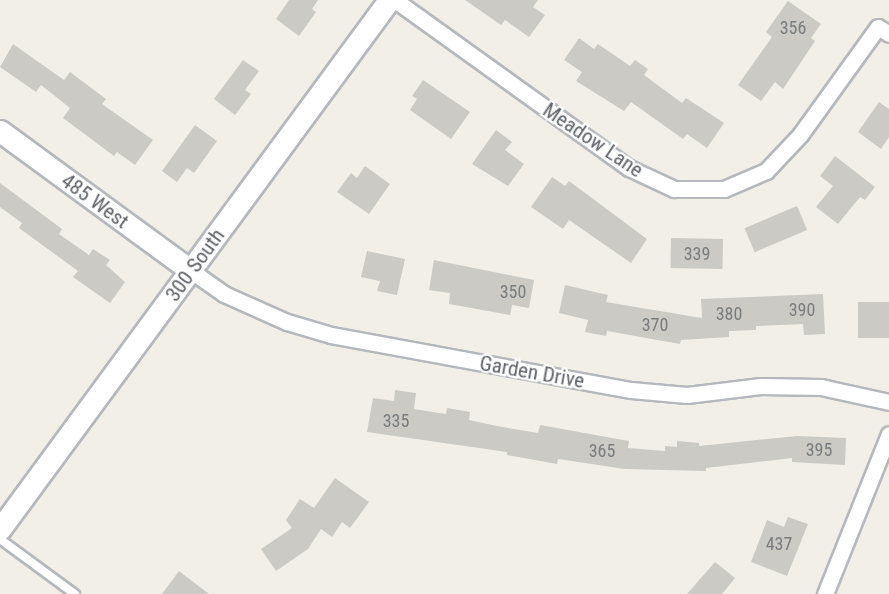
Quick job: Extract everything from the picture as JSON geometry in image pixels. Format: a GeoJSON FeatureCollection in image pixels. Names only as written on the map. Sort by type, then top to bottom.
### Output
{"type":"FeatureCollection","features":[{"type":"Feature","properties":{"kind":"street","name":"300 South"},"geometry":{"type":"LineString","coordinates":[[0,530],[389,0]]}},
{"type":"Feature","properties":{"kind":"street","name":"Meadow Lane"},"geometry":{"type":"LineString","coordinates":[[395,0],[629,168],[674,189],[724,189],[766,171],[800,135],[878,27],[889,34]]}},
{"type":"Feature","properties":{"kind":"street","name":"485 West"},"geometry":{"type":"LineString","coordinates":[[0,131],[190,270]]}},
{"type":"Feature","properties":{"kind":"street","name":"Garden Drive"},"geometry":{"type":"LineString","coordinates":[[190,270],[224,294],[331,335],[630,390],[687,395],[760,386],[821,387],[889,402]]}},
{"type":"Feature","properties":{"kind":"street"},"geometry":{"type":"LineString","coordinates":[[825,594],[889,434]]}},
{"type":"Feature","properties":{"kind":"lane"},"geometry":{"type":"LineString","coordinates":[[0,539],[75,594]]}},
{"type":"Feature","properties":{"kind":"building"},"geometry":{"type":"Polygon","coordinates":[[[289,0],[318,0],[312,9],[316,12],[299,36],[276,19],[289,0]]]}},
{"type":"Feature","properties":{"kind":"building"},"geometry":{"type":"Polygon","coordinates":[[[465,0],[538,0],[533,7],[545,15],[529,37],[505,20],[501,25],[465,0]]]}},
{"type":"Feature","properties":{"kind":"building"},"geometry":{"type":"Polygon","coordinates":[[[788,1],[821,24],[811,38],[815,41],[783,89],[775,82],[761,101],[738,85],[772,37],[766,32],[788,1]]]}},
{"type":"Feature","properties":{"kind":"building"},"geometry":{"type":"Polygon","coordinates":[[[579,38],[594,49],[598,44],[630,66],[635,60],[648,69],[644,75],[682,103],[686,98],[724,123],[707,148],[687,134],[683,139],[631,102],[624,111],[576,81],[582,72],[564,60],[579,38]]]}},
{"type":"Feature","properties":{"kind":"building"},"geometry":{"type":"Polygon","coordinates":[[[13,44],[64,80],[70,72],[106,99],[102,104],[153,140],[135,165],[117,152],[114,156],[63,118],[70,108],[41,85],[36,92],[0,67],[13,44]]]}},
{"type":"Feature","properties":{"kind":"building"},"geometry":{"type":"Polygon","coordinates":[[[243,60],[259,71],[245,90],[251,94],[235,115],[214,99],[243,60]]]}},
{"type":"Feature","properties":{"kind":"building"},"geometry":{"type":"Polygon","coordinates":[[[423,80],[470,112],[451,139],[410,110],[417,99],[412,96],[423,80]]]}},
{"type":"Feature","properties":{"kind":"building"},"geometry":{"type":"Polygon","coordinates":[[[879,102],[889,109],[889,137],[881,149],[858,132],[879,102]]]}},
{"type":"Feature","properties":{"kind":"building"},"geometry":{"type":"Polygon","coordinates":[[[195,125],[217,141],[194,173],[187,168],[177,182],[162,171],[195,125]]]}},
{"type":"Feature","properties":{"kind":"building"},"geometry":{"type":"Polygon","coordinates":[[[496,130],[512,142],[505,150],[524,164],[508,186],[472,164],[496,130]]]}},
{"type":"Feature","properties":{"kind":"building"},"geometry":{"type":"Polygon","coordinates":[[[835,156],[875,187],[865,200],[860,197],[838,224],[816,207],[833,186],[820,176],[835,156]]]}},
{"type":"Feature","properties":{"kind":"building"},"geometry":{"type":"Polygon","coordinates":[[[365,166],[390,184],[369,214],[337,192],[351,173],[357,178],[365,166]]]}},
{"type":"Feature","properties":{"kind":"building"},"geometry":{"type":"Polygon","coordinates":[[[552,177],[565,186],[569,181],[647,239],[631,263],[569,220],[563,229],[531,207],[552,177]]]}},
{"type":"Feature","properties":{"kind":"building"},"geometry":{"type":"Polygon","coordinates":[[[0,183],[62,229],[59,234],[89,255],[93,249],[110,260],[106,265],[125,282],[110,303],[73,277],[78,271],[19,228],[22,223],[0,207],[0,183]]]}},
{"type":"Feature","properties":{"kind":"building"},"geometry":{"type":"Polygon","coordinates":[[[797,206],[807,230],[755,252],[745,228],[797,206]]]}},
{"type":"Feature","properties":{"kind":"building"},"geometry":{"type":"Polygon","coordinates":[[[671,238],[723,239],[722,269],[670,268],[671,238]]]}},
{"type":"Feature","properties":{"kind":"building"},"geometry":{"type":"Polygon","coordinates":[[[367,251],[405,259],[397,295],[377,291],[380,281],[361,277],[367,251]]]}},
{"type":"Feature","properties":{"kind":"building"},"geometry":{"type":"Polygon","coordinates":[[[434,260],[534,280],[529,308],[512,305],[510,315],[449,304],[450,293],[429,290],[434,260]]]}},
{"type":"Feature","properties":{"kind":"building"},"geometry":{"type":"Polygon","coordinates":[[[565,285],[608,295],[606,302],[702,318],[701,299],[823,294],[825,334],[804,335],[803,324],[756,326],[756,330],[729,331],[729,337],[681,340],[680,344],[607,331],[606,336],[585,332],[588,320],[559,313],[565,285]]]}},
{"type":"Feature","properties":{"kind":"building"},"geometry":{"type":"Polygon","coordinates":[[[858,302],[889,302],[889,338],[858,338],[858,302]]]}},
{"type":"Feature","properties":{"kind":"building"},"geometry":{"type":"Polygon","coordinates":[[[395,390],[416,393],[414,409],[446,414],[447,408],[470,412],[469,420],[538,433],[540,425],[629,441],[628,448],[665,451],[665,446],[677,447],[677,441],[699,443],[699,446],[797,436],[846,438],[845,465],[792,462],[792,458],[706,468],[706,471],[625,469],[558,459],[557,464],[507,455],[507,452],[367,432],[373,398],[394,401],[395,390]]]}},
{"type":"Feature","properties":{"kind":"building"},"geometry":{"type":"Polygon","coordinates":[[[335,478],[369,502],[350,528],[342,522],[332,537],[321,529],[308,549],[276,571],[261,549],[292,528],[286,520],[300,499],[314,508],[335,478]]]}},
{"type":"Feature","properties":{"kind":"building"},"geometry":{"type":"Polygon","coordinates":[[[788,517],[808,524],[787,576],[751,562],[767,520],[784,527],[788,517]]]}},
{"type":"Feature","properties":{"kind":"building"},"geometry":{"type":"Polygon","coordinates":[[[715,562],[735,578],[722,594],[687,594],[715,562]]]}},
{"type":"Feature","properties":{"kind":"building"},"geometry":{"type":"Polygon","coordinates":[[[179,571],[209,594],[162,594],[179,571]]]}}]}
